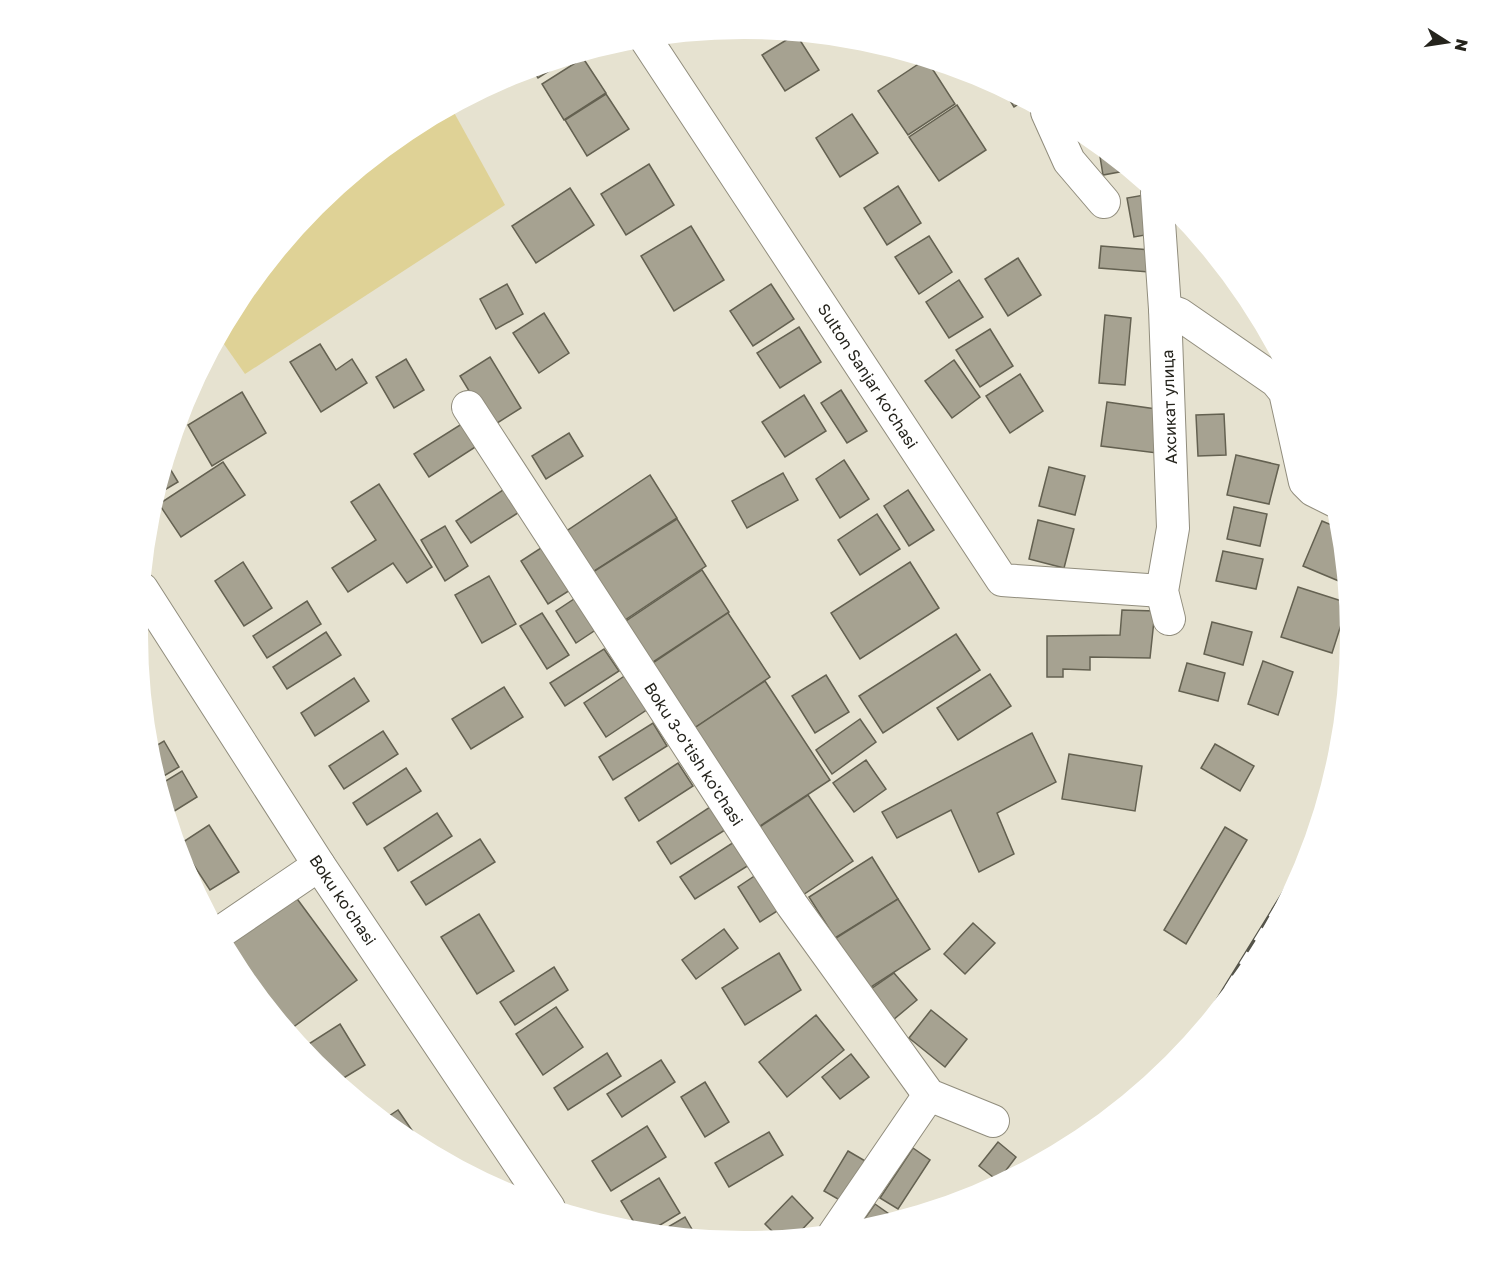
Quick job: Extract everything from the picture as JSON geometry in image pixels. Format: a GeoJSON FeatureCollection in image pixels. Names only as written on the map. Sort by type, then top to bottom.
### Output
{"type":"FeatureCollection","features":[{"type":"Feature","properties":{"kind":"street","name":"Sulton Sanjar ko'chasi"},"geometry":{"type":"LineString","coordinates":[[651,47],[1002,580],[1166,605]]}},
{"type":"Feature","properties":{"kind":"street"},"geometry":{"type":"LineString","coordinates":[[1053,125],[1069,161],[1104,202]]}},
{"type":"Feature","properties":{"kind":"street","name":"Ахсикат улица"},"geometry":{"type":"LineString","coordinates":[[1159,207],[1173,528],[1166,605]]}},
{"type":"Feature","properties":{"kind":"street"},"geometry":{"type":"LineString","coordinates":[[1165,309],[1179,314],[1276,381],[1285,392],[1305,482],[1313,490],[1324,496]]}},
{"type":"Feature","properties":{"kind":"street","name":"Boku 3-o'tish ko'chasi"},"geometry":{"type":"LineString","coordinates":[[468,407],[792,905],[929,1095]]}},
{"type":"Feature","properties":{"kind":"street","name":"Boku ko'chasi"},"geometry":{"type":"LineString","coordinates":[[149,600],[319,865],[541,1196]]}},
{"type":"Feature","properties":{"kind":"street"},"geometry":{"type":"LineString","coordinates":[[225,929],[319,865]]}},
{"type":"Feature","properties":{"kind":"street"},"geometry":{"type":"LineString","coordinates":[[841,1224],[929,1095],[993,1121]]}},
{"type":"Feature","properties":{"kind":"shaded area"},"geometry":{"type":"Polygon","coordinates":[[[455,114],[505,205],[245,374],[224,344],[271,272],[296,242],[351,187],[381,162],[455,114]]]}},
{"type":"Feature","properties":{"kind":"building"},"geometry":{"type":"Polygon","coordinates":[[[786,40],[801,42],[819,70],[785,91],[762,55],[786,40]]]}},
{"type":"Feature","properties":{"kind":"building"},"geometry":{"type":"Polygon","coordinates":[[[585,61],[606,93],[564,120],[542,84],[572,65],[585,61]]]}},
{"type":"Feature","properties":{"kind":"building"},"geometry":{"type":"Polygon","coordinates":[[[917,65],[933,70],[955,104],[908,135],[878,91],[917,65]]]}},
{"type":"Feature","properties":{"kind":"building"},"geometry":{"type":"Polygon","coordinates":[[[606,94],[629,129],[587,156],[565,120],[606,94]]]}},
{"type":"Feature","properties":{"kind":"building"},"geometry":{"type":"Polygon","coordinates":[[[957,105],[986,150],[939,181],[909,137],[957,105]]]}},
{"type":"Feature","properties":{"kind":"building"},"geometry":{"type":"Polygon","coordinates":[[[852,114],[878,153],[840,177],[816,138],[852,114]]]}},
{"type":"Feature","properties":{"kind":"building"},"geometry":{"type":"Polygon","coordinates":[[[1100,157],[1120,172],[1103,175],[1100,157]]]}},
{"type":"Feature","properties":{"kind":"building"},"geometry":{"type":"Polygon","coordinates":[[[649,164],[674,205],[626,235],[601,194],[649,164]]]}},
{"type":"Feature","properties":{"kind":"building"},"geometry":{"type":"Polygon","coordinates":[[[898,186],[921,223],[887,245],[864,208],[898,186]]]}},
{"type":"Feature","properties":{"kind":"building"},"geometry":{"type":"Polygon","coordinates":[[[570,188],[594,225],[536,263],[512,226],[570,188]]]}},
{"type":"Feature","properties":{"kind":"building"},"geometry":{"type":"Polygon","coordinates":[[[1144,195],[1151,234],[1134,237],[1127,198],[1144,195]]]}},
{"type":"Feature","properties":{"kind":"building"},"geometry":{"type":"Polygon","coordinates":[[[691,226],[724,280],[674,311],[641,256],[691,226]]]}},
{"type":"Feature","properties":{"kind":"building"},"geometry":{"type":"Polygon","coordinates":[[[929,236],[952,272],[919,294],[895,257],[929,236]]]}},
{"type":"Feature","properties":{"kind":"building"},"geometry":{"type":"Polygon","coordinates":[[[1101,246],[1151,250],[1149,272],[1099,268],[1101,246]]]}},
{"type":"Feature","properties":{"kind":"building"},"geometry":{"type":"Polygon","coordinates":[[[1018,258],[1041,295],[1008,316],[985,279],[1018,258]]]}},
{"type":"Feature","properties":{"kind":"building"},"geometry":{"type":"Polygon","coordinates":[[[959,280],[983,317],[949,338],[926,302],[959,280]]]}},
{"type":"Feature","properties":{"kind":"building"},"geometry":{"type":"Polygon","coordinates":[[[507,284],[523,314],[496,329],[480,299],[507,284]]]}},
{"type":"Feature","properties":{"kind":"building"},"geometry":{"type":"Polygon","coordinates":[[[771,284],[794,319],[753,346],[730,311],[771,284]]]}},
{"type":"Feature","properties":{"kind":"building"},"geometry":{"type":"Polygon","coordinates":[[[544,313],[569,353],[539,373],[513,333],[544,313]]]}},
{"type":"Feature","properties":{"kind":"building"},"geometry":{"type":"Polygon","coordinates":[[[1105,315],[1131,318],[1125,385],[1099,383],[1105,315]]]}},
{"type":"Feature","properties":{"kind":"building"},"geometry":{"type":"Polygon","coordinates":[[[799,327],[821,362],[780,388],[757,353],[799,327]]]}},
{"type":"Feature","properties":{"kind":"building"},"geometry":{"type":"Polygon","coordinates":[[[990,329],[1013,366],[980,387],[956,350],[990,329]]]}},
{"type":"Feature","properties":{"kind":"building"},"geometry":{"type":"Polygon","coordinates":[[[320,344],[336,370],[352,359],[367,383],[321,412],[290,362],[320,344]]]}},
{"type":"Feature","properties":{"kind":"building"},"geometry":{"type":"Polygon","coordinates":[[[490,357],[521,408],[491,427],[460,376],[490,357]]]}},
{"type":"Feature","properties":{"kind":"building"},"geometry":{"type":"Polygon","coordinates":[[[406,359],[424,390],[394,408],[376,377],[406,359]]]}},
{"type":"Feature","properties":{"kind":"building"},"geometry":{"type":"Polygon","coordinates":[[[954,360],[980,397],[952,418],[925,381],[954,360]]]}},
{"type":"Feature","properties":{"kind":"building"},"geometry":{"type":"Polygon","coordinates":[[[1020,374],[1043,411],[1010,433],[986,396],[1020,374]]]}},
{"type":"Feature","properties":{"kind":"building"},"geometry":{"type":"Polygon","coordinates":[[[841,390],[867,431],[847,443],[821,403],[841,390]]]}},
{"type":"Feature","properties":{"kind":"building"},"geometry":{"type":"Polygon","coordinates":[[[242,392],[266,433],[212,466],[188,425],[242,392]]]}},
{"type":"Feature","properties":{"kind":"building"},"geometry":{"type":"Polygon","coordinates":[[[804,395],[826,431],[785,457],[762,422],[804,395]]]}},
{"type":"Feature","properties":{"kind":"building"},"geometry":{"type":"Polygon","coordinates":[[[1107,402],[1163,410],[1157,453],[1101,446],[1107,402]]]}},
{"type":"Feature","properties":{"kind":"building"},"geometry":{"type":"Polygon","coordinates":[[[1224,414],[1226,455],[1198,456],[1196,415],[1224,414]]]}},
{"type":"Feature","properties":{"kind":"building"},"geometry":{"type":"Polygon","coordinates":[[[468,420],[483,442],[429,477],[414,454],[468,420]]]}},
{"type":"Feature","properties":{"kind":"building"},"geometry":{"type":"Polygon","coordinates":[[[569,433],[583,456],[546,479],[532,456],[569,433]]]}},
{"type":"Feature","properties":{"kind":"building"},"geometry":{"type":"Polygon","coordinates":[[[1236,455],[1279,465],[1269,504],[1227,495],[1236,455]]]}},
{"type":"Feature","properties":{"kind":"building"},"geometry":{"type":"Polygon","coordinates":[[[844,460],[869,499],[840,518],[816,479],[844,460]]]}},
{"type":"Feature","properties":{"kind":"building"},"geometry":{"type":"Polygon","coordinates":[[[223,462],[245,495],[181,537],[162,508],[163,501],[223,462]]]}},
{"type":"Feature","properties":{"kind":"building"},"geometry":{"type":"Polygon","coordinates":[[[1049,467],[1085,476],[1075,515],[1039,506],[1049,467]]]}},
{"type":"Feature","properties":{"kind":"building"},"geometry":{"type":"Polygon","coordinates":[[[171,471],[178,482],[166,489],[171,471]]]}},
{"type":"Feature","properties":{"kind":"building"},"geometry":{"type":"Polygon","coordinates":[[[783,473],[798,500],[747,528],[732,501],[783,473]]]}},
{"type":"Feature","properties":{"kind":"building"},"geometry":{"type":"Polygon","coordinates":[[[650,475],[677,518],[585,577],[559,536],[650,475]]]}},
{"type":"Feature","properties":{"kind":"building"},"geometry":{"type":"Polygon","coordinates":[[[379,484],[432,567],[407,583],[393,563],[348,592],[332,568],[376,540],[351,502],[379,484]]]}},
{"type":"Feature","properties":{"kind":"building"},"geometry":{"type":"Polygon","coordinates":[[[509,486],[524,509],[471,543],[456,521],[509,486]]]}},
{"type":"Feature","properties":{"kind":"building"},"geometry":{"type":"Polygon","coordinates":[[[908,490],[934,530],[909,546],[884,506],[908,490]]]}},
{"type":"Feature","properties":{"kind":"building"},"geometry":{"type":"Polygon","coordinates":[[[1234,507],[1267,514],[1260,546],[1227,539],[1234,507]]]}},
{"type":"Feature","properties":{"kind":"building"},"geometry":{"type":"Polygon","coordinates":[[[877,514],[900,549],[860,575],[838,540],[877,514]]]}},
{"type":"Feature","properties":{"kind":"building"},"geometry":{"type":"Polygon","coordinates":[[[677,519],[706,566],[616,626],[585,577],[677,519]]]}},
{"type":"Feature","properties":{"kind":"building"},"geometry":{"type":"Polygon","coordinates":[[[1038,520],[1074,529],[1064,568],[1029,559],[1038,520]]]}},
{"type":"Feature","properties":{"kind":"building"},"geometry":{"type":"Polygon","coordinates":[[[1322,521],[1331,525],[1338,581],[1303,566],[1322,521]]]}},
{"type":"Feature","properties":{"kind":"building"},"geometry":{"type":"Polygon","coordinates":[[[445,526],[468,566],[445,581],[421,540],[445,526]]]}},
{"type":"Feature","properties":{"kind":"building"},"geometry":{"type":"Polygon","coordinates":[[[547,544],[575,587],[548,604],[521,561],[547,544]]]}},
{"type":"Feature","properties":{"kind":"building"},"geometry":{"type":"Polygon","coordinates":[[[1223,551],[1263,559],[1256,589],[1216,581],[1223,551]]]}},
{"type":"Feature","properties":{"kind":"building"},"geometry":{"type":"Polygon","coordinates":[[[243,562],[272,608],[244,626],[215,581],[243,562]]]}},
{"type":"Feature","properties":{"kind":"building"},"geometry":{"type":"Polygon","coordinates":[[[910,562],[939,608],[860,659],[831,613],[910,562]]]}},
{"type":"Feature","properties":{"kind":"building"},"geometry":{"type":"Polygon","coordinates":[[[702,570],[729,612],[644,668],[617,627],[702,570]]]}},
{"type":"Feature","properties":{"kind":"building"},"geometry":{"type":"Polygon","coordinates":[[[489,576],[516,624],[482,643],[455,595],[489,576]]]}},
{"type":"Feature","properties":{"kind":"building"},"geometry":{"type":"Polygon","coordinates":[[[1298,587],[1340,600],[1341,626],[1332,653],[1281,637],[1298,587]]]}},
{"type":"Feature","properties":{"kind":"building"},"geometry":{"type":"Polygon","coordinates":[[[580,595],[600,627],[576,643],[556,611],[580,595]]]}},
{"type":"Feature","properties":{"kind":"building"},"geometry":{"type":"Polygon","coordinates":[[[307,601],[321,624],[267,658],[253,636],[307,601]]]}},
{"type":"Feature","properties":{"kind":"building"},"geometry":{"type":"Polygon","coordinates":[[[1122,610],[1155,611],[1150,658],[1090,657],[1090,670],[1063,669],[1063,677],[1047,677],[1047,636],[1120,635],[1122,610]]]}},
{"type":"Feature","properties":{"kind":"building"},"geometry":{"type":"Polygon","coordinates":[[[542,613],[569,655],[547,669],[520,626],[542,613]]]}},
{"type":"Feature","properties":{"kind":"building"},"geometry":{"type":"Polygon","coordinates":[[[728,613],[770,677],[687,733],[644,669],[728,613]]]}},
{"type":"Feature","properties":{"kind":"building"},"geometry":{"type":"Polygon","coordinates":[[[1212,622],[1252,632],[1243,665],[1204,654],[1212,622]]]}},
{"type":"Feature","properties":{"kind":"building"},"geometry":{"type":"Polygon","coordinates":[[[326,632],[341,655],[287,689],[273,667],[326,632]]]}},
{"type":"Feature","properties":{"kind":"building"},"geometry":{"type":"Polygon","coordinates":[[[956,634],[980,670],[883,733],[859,696],[956,634]]]}},
{"type":"Feature","properties":{"kind":"building"},"geometry":{"type":"Polygon","coordinates":[[[604,649],[619,671],[565,706],[550,683],[604,649]]]}},
{"type":"Feature","properties":{"kind":"building"},"geometry":{"type":"Polygon","coordinates":[[[1263,661],[1293,672],[1278,715],[1248,704],[1263,661]]]}},
{"type":"Feature","properties":{"kind":"building"},"geometry":{"type":"Polygon","coordinates":[[[1187,663],[1225,673],[1218,701],[1179,691],[1187,663]]]}},
{"type":"Feature","properties":{"kind":"building"},"geometry":{"type":"Polygon","coordinates":[[[629,673],[651,707],[606,737],[584,703],[629,673]]]}},
{"type":"Feature","properties":{"kind":"building"},"geometry":{"type":"Polygon","coordinates":[[[990,674],[1011,706],[958,740],[937,708],[990,674]]]}},
{"type":"Feature","properties":{"kind":"building"},"geometry":{"type":"Polygon","coordinates":[[[826,675],[849,712],[815,733],[792,696],[826,675]]]}},
{"type":"Feature","properties":{"kind":"building"},"geometry":{"type":"Polygon","coordinates":[[[354,678],[369,701],[315,736],[301,713],[354,678]]]}},
{"type":"Feature","properties":{"kind":"building"},"geometry":{"type":"Polygon","coordinates":[[[765,681],[830,780],[751,832],[687,733],[765,681]]]}},
{"type":"Feature","properties":{"kind":"building"},"geometry":{"type":"Polygon","coordinates":[[[504,687],[523,717],[471,749],[452,719],[504,687]]]}},
{"type":"Feature","properties":{"kind":"building"},"geometry":{"type":"Polygon","coordinates":[[[860,719],[876,742],[832,774],[816,750],[860,719]]]}},
{"type":"Feature","properties":{"kind":"building"},"geometry":{"type":"Polygon","coordinates":[[[653,723],[667,746],[613,780],[599,757],[653,723]]]}},
{"type":"Feature","properties":{"kind":"building"},"geometry":{"type":"Polygon","coordinates":[[[383,731],[398,754],[344,789],[329,766],[383,731]]]}},
{"type":"Feature","properties":{"kind":"building"},"geometry":{"type":"Polygon","coordinates":[[[1032,733],[1056,782],[997,813],[1014,854],[979,872],[951,810],[897,838],[882,812],[1032,733]]]}},
{"type":"Feature","properties":{"kind":"building"},"geometry":{"type":"Polygon","coordinates":[[[164,741],[179,767],[165,776],[159,752],[158,745],[164,741]]]}},
{"type":"Feature","properties":{"kind":"building"},"geometry":{"type":"Polygon","coordinates":[[[1215,744],[1254,766],[1240,791],[1201,768],[1215,744]]]}},
{"type":"Feature","properties":{"kind":"building"},"geometry":{"type":"Polygon","coordinates":[[[1069,754],[1142,766],[1135,811],[1062,799],[1069,754]]]}},
{"type":"Feature","properties":{"kind":"building"},"geometry":{"type":"Polygon","coordinates":[[[866,760],[886,789],[854,812],[833,783],[866,760]]]}},
{"type":"Feature","properties":{"kind":"building"},"geometry":{"type":"Polygon","coordinates":[[[678,763],[693,786],[639,821],[625,798],[678,763]]]}},
{"type":"Feature","properties":{"kind":"building"},"geometry":{"type":"Polygon","coordinates":[[[406,768],[421,791],[367,825],[353,803],[406,768]]]}},
{"type":"Feature","properties":{"kind":"building"},"geometry":{"type":"Polygon","coordinates":[[[182,771],[197,797],[175,811],[166,781],[182,771]]]}},
{"type":"Feature","properties":{"kind":"building"},"geometry":{"type":"Polygon","coordinates":[[[808,795],[853,861],[797,899],[752,832],[808,795]]]}},
{"type":"Feature","properties":{"kind":"building"},"geometry":{"type":"Polygon","coordinates":[[[710,807],[725,830],[671,864],[657,842],[710,807]]]}},
{"type":"Feature","properties":{"kind":"building"},"geometry":{"type":"Polygon","coordinates":[[[437,813],[452,836],[398,871],[384,848],[437,813]]]}},
{"type":"Feature","properties":{"kind":"building"},"geometry":{"type":"Polygon","coordinates":[[[209,825],[239,872],[210,890],[193,864],[185,841],[209,825]]]}},
{"type":"Feature","properties":{"kind":"building"},"geometry":{"type":"Polygon","coordinates":[[[1225,827],[1247,840],[1186,944],[1164,930],[1225,827]]]}},
{"type":"Feature","properties":{"kind":"building"},"geometry":{"type":"Polygon","coordinates":[[[480,839],[495,862],[426,905],[411,882],[480,839]]]}},
{"type":"Feature","properties":{"kind":"building"},"geometry":{"type":"Polygon","coordinates":[[[734,842],[749,865],[695,899],[680,877],[734,842]]]}},
{"type":"Feature","properties":{"kind":"building"},"geometry":{"type":"Polygon","coordinates":[[[872,857],[898,899],[835,938],[809,897],[872,857]]]}},
{"type":"Feature","properties":{"kind":"building"},"geometry":{"type":"Polygon","coordinates":[[[759,873],[782,908],[760,922],[738,887],[759,873]]]}},
{"type":"Feature","properties":{"kind":"building"},"geometry":{"type":"Polygon","coordinates":[[[295,896],[357,980],[294,1027],[271,999],[233,942],[295,896]]]}},
{"type":"Feature","properties":{"kind":"building"},"geometry":{"type":"Polygon","coordinates":[[[898,899],[930,949],[868,989],[836,938],[898,899]]]}},
{"type":"Feature","properties":{"kind":"building"},"geometry":{"type":"Polygon","coordinates":[[[479,914],[514,971],[477,994],[441,937],[479,914]]]}},
{"type":"Feature","properties":{"kind":"building"},"geometry":{"type":"Polygon","coordinates":[[[973,923],[995,943],[965,974],[944,954],[973,923]]]}},
{"type":"Feature","properties":{"kind":"building"},"geometry":{"type":"Polygon","coordinates":[[[724,929],[738,948],[696,979],[682,960],[724,929]]]}},
{"type":"Feature","properties":{"kind":"building"},"geometry":{"type":"Polygon","coordinates":[[[779,953],[801,990],[745,1025],[722,988],[779,953]]]}},
{"type":"Feature","properties":{"kind":"building"},"geometry":{"type":"Polygon","coordinates":[[[554,967],[568,990],[515,1025],[500,1002],[554,967]]]}},
{"type":"Feature","properties":{"kind":"building"},"geometry":{"type":"Polygon","coordinates":[[[894,973],[917,1000],[893,1020],[868,991],[894,973]]]}},
{"type":"Feature","properties":{"kind":"building"},"geometry":{"type":"Polygon","coordinates":[[[556,1007],[583,1047],[543,1075],[516,1034],[556,1007]]]}},
{"type":"Feature","properties":{"kind":"building"},"geometry":{"type":"Polygon","coordinates":[[[931,1010],[967,1039],[945,1067],[909,1038],[931,1010]]]}},
{"type":"Feature","properties":{"kind":"building"},"geometry":{"type":"Polygon","coordinates":[[[816,1015],[844,1050],[787,1097],[759,1062],[816,1015]]]}},
{"type":"Feature","properties":{"kind":"building"},"geometry":{"type":"Polygon","coordinates":[[[340,1024],[365,1065],[344,1078],[310,1043],[340,1024]]]}},
{"type":"Feature","properties":{"kind":"building"},"geometry":{"type":"Polygon","coordinates":[[[607,1053],[621,1076],[568,1110],[554,1088],[607,1053]]]}},
{"type":"Feature","properties":{"kind":"building"},"geometry":{"type":"Polygon","coordinates":[[[851,1054],[869,1077],[840,1099],[822,1077],[851,1054]]]}},
{"type":"Feature","properties":{"kind":"building"},"geometry":{"type":"Polygon","coordinates":[[[661,1060],[675,1082],[622,1117],[607,1094],[661,1060]]]}},
{"type":"Feature","properties":{"kind":"building"},"geometry":{"type":"Polygon","coordinates":[[[705,1082],[729,1122],[705,1137],[681,1097],[705,1082]]]}},
{"type":"Feature","properties":{"kind":"building"},"geometry":{"type":"Polygon","coordinates":[[[398,1110],[412,1130],[390,1115],[398,1110]]]}},
{"type":"Feature","properties":{"kind":"building"},"geometry":{"type":"Polygon","coordinates":[[[647,1126],[666,1157],[611,1191],[592,1161],[647,1126]]]}},
{"type":"Feature","properties":{"kind":"building"},"geometry":{"type":"Polygon","coordinates":[[[769,1132],[783,1155],[729,1187],[715,1163],[769,1132]]]}},
{"type":"Feature","properties":{"kind":"building"},"geometry":{"type":"Polygon","coordinates":[[[998,1142],[1016,1157],[1005,1171],[993,1177],[979,1166],[998,1142]]]}},
{"type":"Feature","properties":{"kind":"building"},"geometry":{"type":"Polygon","coordinates":[[[913,1148],[930,1160],[898,1209],[880,1198],[913,1148]]]}},
{"type":"Feature","properties":{"kind":"building"},"geometry":{"type":"Polygon","coordinates":[[[848,1151],[867,1162],[843,1202],[824,1191],[848,1151]]]}},
{"type":"Feature","properties":{"kind":"building"},"geometry":{"type":"Polygon","coordinates":[[[659,1178],[680,1213],[659,1226],[634,1222],[621,1201],[659,1178]]]}},
{"type":"Feature","properties":{"kind":"building"},"geometry":{"type":"Polygon","coordinates":[[[792,1196],[813,1218],[802,1229],[772,1231],[765,1224],[792,1196]]]}},
{"type":"Feature","properties":{"kind":"building"},"geometry":{"type":"Polygon","coordinates":[[[875,1204],[889,1214],[889,1214],[863,1220],[875,1204]]]}},
{"type":"Feature","properties":{"kind":"building"},"geometry":{"type":"Polygon","coordinates":[[[685,1217],[692,1230],[668,1227],[685,1217]]]}},
{"type":"Feature","properties":{"kind":"railway"},"geometry":{"type":"LineString","coordinates":[[1236,973],[1266,924]]}}]}
